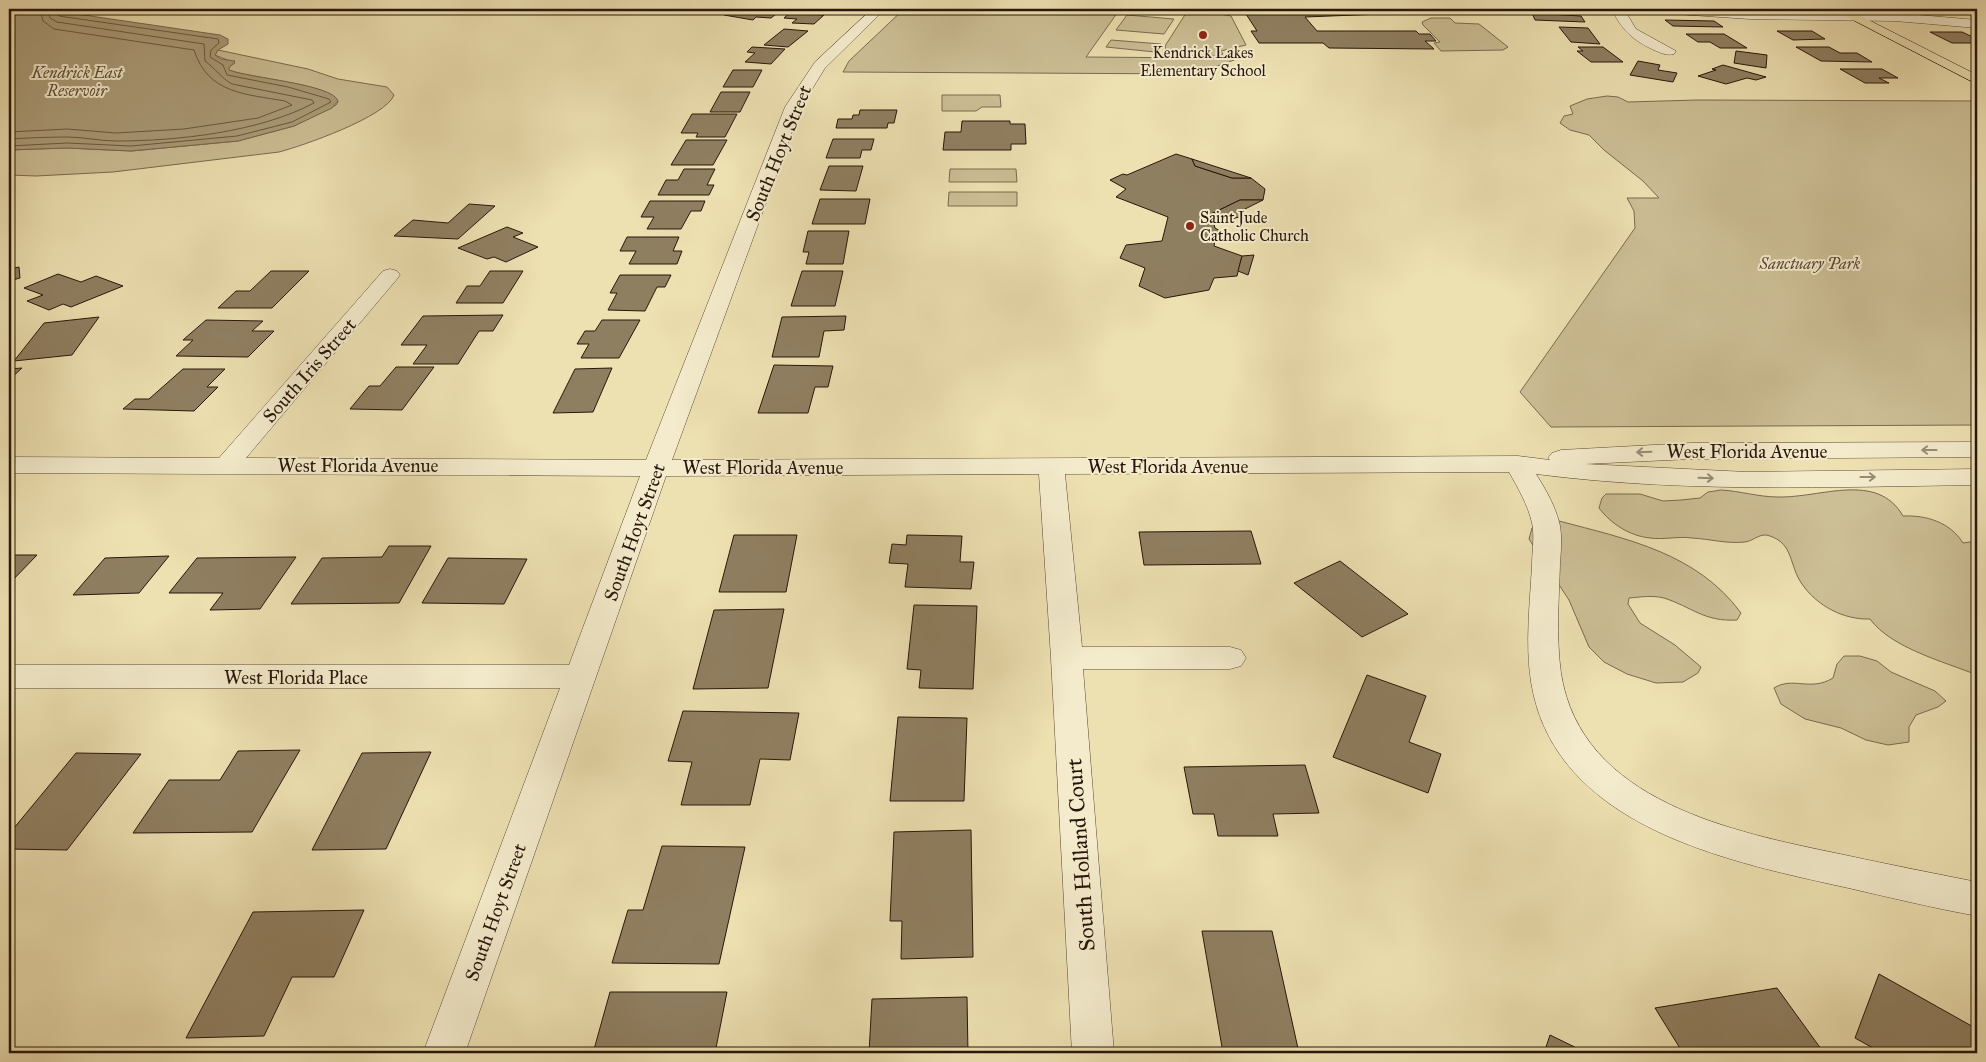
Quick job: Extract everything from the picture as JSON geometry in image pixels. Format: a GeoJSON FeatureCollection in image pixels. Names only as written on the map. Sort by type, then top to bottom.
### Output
{"type":"FeatureCollection","features":[{"type":"Feature","properties":{"kind":"main road"},"geometry":{"type":"LineString","coordinates":[[1838,9],[1977,80]]}},
{"type":"Feature","properties":{"kind":"street","name":"South Hoyt Street"},"geometry":{"type":"LineString","coordinates":[[444,1053],[656,468],[800,93],[813,71],[825,58],[878,9]]}},
{"type":"Feature","properties":{"kind":"street"},"geometry":{"type":"LineString","coordinates":[[1618,9],[1622,22],[1630,32],[1669,51]]}},
{"type":"Feature","properties":{"kind":"street"},"geometry":{"type":"LineString","coordinates":[[1661,9],[1742,15],[1903,18],[1977,24]]}},
{"type":"Feature","properties":{"kind":"street","name":"South Iris Street"},"geometry":{"type":"LineString","coordinates":[[228,464],[390,275]]}},
{"type":"Feature","properties":{"kind":"street","name":"West Florida Avenue"},"geometry":{"type":"LineString","coordinates":[[1518,464],[1576,456],[1644,452],[1977,449]]}},
{"type":"Feature","properties":{"kind":"street","name":"West Florida Avenue"},"geometry":{"type":"LineString","coordinates":[[9,464],[656,468],[1518,464],[1594,473],[1696,478],[1977,477]]}},
{"type":"Feature","properties":{"kind":"street"},"geometry":{"type":"LineString","coordinates":[[1518,464],[1536,497],[1545,520],[1546,684],[1560,726],[1570,743],[1602,779],[1623,794],[1674,824],[1715,840],[1769,856],[1977,899]]}},
{"type":"Feature","properties":{"kind":"street","name":"South Holland Court"},"geometry":{"type":"LineString","coordinates":[[1051,466],[1067,658],[1093,1053]]}},
{"type":"Feature","properties":{"kind":"street"},"geometry":{"type":"LineString","coordinates":[[1067,658],[1230,658]]}},
{"type":"Feature","properties":{"kind":"street","name":"West Florida Place"},"geometry":{"type":"LineString","coordinates":[[15,685],[582,676]]}},
{"type":"Feature","properties":{"kind":"green space"},"geometry":{"type":"Polygon","coordinates":[[[904,9],[1120,9],[1086,57],[1214,58],[1227,55],[1243,55],[1196,74],[843,72],[849,61],[904,9]]]}},
{"type":"Feature","properties":{"kind":"green space"},"geometry":{"type":"Polygon","coordinates":[[[1193,9],[1231,16],[1246,45],[1221,51],[1223,54],[1208,57],[1166,50],[1165,46],[1188,10],[1193,9]]]}},
{"type":"Feature","properties":{"kind":"green space"},"geometry":{"type":"Polygon","coordinates":[[[1127,15],[1174,19],[1164,34],[1116,30],[1127,15]]]}},
{"type":"Feature","properties":{"kind":"green space"},"geometry":{"type":"Polygon","coordinates":[[[1431,18],[1450,18],[1455,23],[1479,24],[1508,47],[1503,50],[1441,51],[1434,43],[1440,42],[1422,22],[1431,18]]]}},
{"type":"Feature","properties":{"kind":"green space"},"geometry":{"type":"Polygon","coordinates":[[[1111,40],[1161,44],[1155,52],[1106,47],[1111,40]]]}},
{"type":"Feature","properties":{"kind":"green space"},"geometry":{"type":"Polygon","coordinates":[[[218,50],[308,69],[338,79],[387,87],[394,95],[388,104],[342,130],[279,152],[113,172],[36,176],[9,175],[9,150],[67,148],[131,151],[238,141],[294,126],[336,105],[338,102],[333,96],[306,86],[229,70],[228,68],[235,63],[215,55],[218,50]]]}},
{"type":"Feature","properties":{"kind":"green space"},"geometry":{"type":"Polygon","coordinates":[[[942,95],[1000,95],[1001,107],[982,107],[976,111],[942,111],[942,95]]]}},
{"type":"Feature","properties":{"kind":"green space","name":"Sanctuary Park"},"geometry":{"type":"Polygon","coordinates":[[[1607,96],[1618,97],[1628,102],[1697,100],[1977,101],[1977,425],[1551,427],[1520,392],[1635,228],[1634,211],[1627,198],[1659,198],[1643,181],[1604,150],[1589,135],[1570,130],[1560,123],[1564,116],[1573,114],[1570,106],[1587,99],[1607,96]]]}},
{"type":"Feature","properties":{"kind":"green space"},"geometry":{"type":"Polygon","coordinates":[[[950,169],[1016,169],[1017,182],[949,182],[950,169]]]}},
{"type":"Feature","properties":{"kind":"green space"},"geometry":{"type":"Polygon","coordinates":[[[949,192],[1017,192],[1017,206],[948,206],[949,192]]]}},
{"type":"Feature","properties":{"kind":"green space"},"geometry":{"type":"Polygon","coordinates":[[[1721,490],[1778,497],[1863,490],[1879,494],[1892,502],[1903,516],[1937,521],[1951,530],[1963,543],[1977,541],[1977,675],[1905,646],[1879,629],[1870,619],[1851,617],[1823,605],[1802,584],[1783,544],[1770,536],[1763,535],[1748,541],[1738,542],[1643,537],[1628,532],[1609,519],[1599,508],[1602,498],[1606,494],[1640,494],[1663,501],[1700,498],[1708,492],[1721,490]]]}},
{"type":"Feature","properties":{"kind":"green space"},"geometry":{"type":"Polygon","coordinates":[[[1559,521],[1635,542],[1659,551],[1682,562],[1704,576],[1723,593],[1741,613],[1737,620],[1716,619],[1664,598],[1651,596],[1629,598],[1628,604],[1640,623],[1675,645],[1701,667],[1698,673],[1683,682],[1656,683],[1627,674],[1604,662],[1589,647],[1569,600],[1529,539],[1532,528],[1539,522],[1559,521]]]}},
{"type":"Feature","properties":{"kind":"green space"},"geometry":{"type":"Polygon","coordinates":[[[1844,656],[1860,656],[1877,661],[1891,672],[1935,691],[1946,701],[1938,707],[1916,715],[1909,727],[1909,742],[1888,745],[1866,740],[1841,728],[1805,719],[1781,704],[1774,688],[1788,683],[1817,684],[1825,682],[1833,678],[1837,664],[1844,656]]]}},
{"type":"Feature","properties":{"kind":"water","name":"Kendrick East Reservoir"},"geometry":{"type":"Polygon","coordinates":[[[9,9],[43,9],[220,35],[228,39],[228,44],[218,50],[215,55],[221,59],[235,61],[229,70],[322,90],[333,95],[338,101],[332,108],[294,126],[238,141],[131,151],[67,148],[9,150],[9,9]]]}},
{"type":"Feature","properties":{"kind":"building"},"geometry":{"type":"Polygon","coordinates":[[[707,9],[703,12],[655,10],[707,9]]]}},
{"type":"Feature","properties":{"kind":"building"},"geometry":{"type":"Polygon","coordinates":[[[732,9],[781,10],[771,18],[756,17],[753,20],[724,15],[732,9]]]}},
{"type":"Feature","properties":{"kind":"building"},"geometry":{"type":"Polygon","coordinates":[[[1232,9],[1398,9],[1406,13],[1305,17],[1317,31],[1416,31],[1419,34],[1430,34],[1436,41],[1425,41],[1434,49],[1329,48],[1323,43],[1259,43],[1251,31],[1257,31],[1246,14],[1236,14],[1232,9]]]}},
{"type":"Feature","properties":{"kind":"building"},"geometry":{"type":"Polygon","coordinates":[[[1921,9],[1951,9],[1962,14],[1931,13],[1921,9]]]}},
{"type":"Feature","properties":{"kind":"building"},"geometry":{"type":"Polygon","coordinates":[[[1960,9],[1977,9],[1977,16],[1975,16],[1960,9]]]}},
{"type":"Feature","properties":{"kind":"building"},"geometry":{"type":"Polygon","coordinates":[[[793,10],[810,11],[807,14],[824,15],[814,24],[792,23],[797,19],[784,18],[793,10]]]}},
{"type":"Feature","properties":{"kind":"building"},"geometry":{"type":"Polygon","coordinates":[[[1532,13],[1581,16],[1585,22],[1535,20],[1532,13]]]}},
{"type":"Feature","properties":{"kind":"building"},"geometry":{"type":"Polygon","coordinates":[[[1665,20],[1714,21],[1723,27],[1673,26],[1665,20]]]}},
{"type":"Feature","properties":{"kind":"building"},"geometry":{"type":"Polygon","coordinates":[[[1559,27],[1588,28],[1600,44],[1571,42],[1559,27]]]}},
{"type":"Feature","properties":{"kind":"building"},"geometry":{"type":"Polygon","coordinates":[[[784,29],[808,31],[788,47],[764,45],[784,29]]]}},
{"type":"Feature","properties":{"kind":"building"},"geometry":{"type":"Polygon","coordinates":[[[1777,31],[1812,31],[1825,39],[1793,40],[1777,31]]]}},
{"type":"Feature","properties":{"kind":"building"},"geometry":{"type":"Polygon","coordinates":[[[1930,32],[1962,32],[1977,39],[1977,43],[1952,43],[1930,32]]]}},
{"type":"Feature","properties":{"kind":"building"},"geometry":{"type":"Polygon","coordinates":[[[1686,34],[1724,34],[1747,48],[1720,48],[1710,42],[1698,42],[1686,34]]]}},
{"type":"Feature","properties":{"kind":"building"},"geometry":{"type":"Polygon","coordinates":[[[752,47],[785,49],[771,64],[745,62],[755,53],[747,52],[752,47]]]}},
{"type":"Feature","properties":{"kind":"building"},"geometry":{"type":"Polygon","coordinates":[[[1578,47],[1603,47],[1623,62],[1591,62],[1577,51],[1583,51],[1578,47]]]}},
{"type":"Feature","properties":{"kind":"building"},"geometry":{"type":"Polygon","coordinates":[[[1796,47],[1829,47],[1840,53],[1857,53],[1872,62],[1821,61],[1796,47]]]}},
{"type":"Feature","properties":{"kind":"building"},"geometry":{"type":"Polygon","coordinates":[[[1736,51],[1767,55],[1766,68],[1734,63],[1736,51]]]}},
{"type":"Feature","properties":{"kind":"building"},"geometry":{"type":"Polygon","coordinates":[[[1638,61],[1660,65],[1658,70],[1677,73],[1673,82],[1630,75],[1638,61]]]}},
{"type":"Feature","properties":{"kind":"building"},"geometry":{"type":"Polygon","coordinates":[[[1723,65],[1766,77],[1756,80],[1747,78],[1726,84],[1698,76],[1716,70],[1712,69],[1723,65]]]}},
{"type":"Feature","properties":{"kind":"building"},"geometry":{"type":"Polygon","coordinates":[[[1840,69],[1882,69],[1898,78],[1879,78],[1889,83],[1865,83],[1840,69]]]}},
{"type":"Feature","properties":{"kind":"building"},"geometry":{"type":"Polygon","coordinates":[[[733,70],[762,70],[753,87],[723,87],[733,70]]]}},
{"type":"Feature","properties":{"kind":"building"},"geometry":{"type":"Polygon","coordinates":[[[721,92],[750,92],[740,112],[710,112],[721,92]]]}},
{"type":"Feature","properties":{"kind":"building"},"geometry":{"type":"Polygon","coordinates":[[[860,110],[897,110],[894,123],[888,123],[887,128],[836,128],[838,119],[852,119],[853,115],[859,115],[860,110]]]}},
{"type":"Feature","properties":{"kind":"building"},"geometry":{"type":"Polygon","coordinates":[[[692,114],[737,114],[725,137],[696,137],[698,133],[681,133],[692,114]]]}},
{"type":"Feature","properties":{"kind":"building"},"geometry":{"type":"Polygon","coordinates":[[[962,121],[1010,121],[1010,124],[1025,124],[1026,144],[1011,144],[1011,150],[943,150],[945,132],[961,132],[962,121]]]}},
{"type":"Feature","properties":{"kind":"building"},"geometry":{"type":"Polygon","coordinates":[[[833,139],[874,139],[871,150],[862,150],[860,158],[826,158],[833,139]]]}},
{"type":"Feature","properties":{"kind":"building"},"geometry":{"type":"Polygon","coordinates":[[[686,140],[727,140],[713,165],[671,165],[686,140]]]}},
{"type":"Feature","properties":{"kind":"building","name":"Saint Jude Catholic Church"},"geometry":{"type":"Polygon","coordinates":[[[1176,154],[1192,159],[1195,166],[1232,178],[1251,178],[1265,189],[1263,200],[1240,200],[1211,214],[1215,228],[1222,232],[1220,239],[1215,240],[1214,246],[1242,256],[1237,276],[1214,278],[1209,290],[1165,298],[1139,286],[1145,268],[1120,258],[1126,245],[1162,241],[1168,217],[1116,197],[1126,189],[1110,180],[1123,174],[1127,175],[1176,154]]]}},
{"type":"Feature","properties":{"kind":"building"},"geometry":{"type":"Polygon","coordinates":[[[1192,159],[1251,178],[1232,178],[1195,166],[1192,159]]]}},
{"type":"Feature","properties":{"kind":"building"},"geometry":{"type":"Polygon","coordinates":[[[829,166],[863,166],[856,191],[820,190],[829,166]]]}},
{"type":"Feature","properties":{"kind":"building"},"geometry":{"type":"Polygon","coordinates":[[[684,169],[715,169],[707,185],[714,185],[709,195],[658,195],[666,180],[678,180],[684,169]]]}},
{"type":"Feature","properties":{"kind":"building"},"geometry":{"type":"Polygon","coordinates":[[[820,199],[870,199],[865,224],[812,224],[820,199]]]}},
{"type":"Feature","properties":{"kind":"building"},"geometry":{"type":"Polygon","coordinates":[[[1240,200],[1263,200],[1241,211],[1248,215],[1214,223],[1211,214],[1240,200]]]}},
{"type":"Feature","properties":{"kind":"building"},"geometry":{"type":"Polygon","coordinates":[[[650,201],[705,201],[701,211],[691,211],[681,229],[647,229],[654,217],[641,217],[650,201]]]}},
{"type":"Feature","properties":{"kind":"building"},"geometry":{"type":"Polygon","coordinates":[[[469,204],[495,206],[458,239],[394,236],[413,220],[448,223],[469,204]]]}},
{"type":"Feature","properties":{"kind":"building"},"geometry":{"type":"Polygon","coordinates":[[[507,227],[523,233],[513,237],[538,247],[506,262],[494,257],[487,259],[458,248],[507,227]]]}},
{"type":"Feature","properties":{"kind":"building"},"geometry":{"type":"Polygon","coordinates":[[[808,231],[849,231],[843,264],[806,264],[809,252],[803,252],[808,231]]]}},
{"type":"Feature","properties":{"kind":"building"},"geometry":{"type":"Polygon","coordinates":[[[627,237],[679,237],[673,251],[682,251],[677,264],[629,264],[636,251],[620,251],[627,237]]]}},
{"type":"Feature","properties":{"kind":"building"},"geometry":{"type":"Polygon","coordinates":[[[1254,255],[1248,275],[1238,271],[1242,256],[1254,255]]]}},
{"type":"Feature","properties":{"kind":"building"},"geometry":{"type":"Polygon","coordinates":[[[19,267],[20,278],[9,281],[9,269],[19,267]]]}},
{"type":"Feature","properties":{"kind":"building"},"geometry":{"type":"Polygon","coordinates":[[[271,271],[309,271],[272,308],[218,308],[236,291],[250,291],[271,271]]]}},
{"type":"Feature","properties":{"kind":"building"},"geometry":{"type":"Polygon","coordinates":[[[490,271],[523,271],[503,303],[456,303],[467,286],[480,286],[490,271]]]}},
{"type":"Feature","properties":{"kind":"building"},"geometry":{"type":"Polygon","coordinates":[[[802,271],[843,271],[835,306],[791,306],[802,271]]]}},
{"type":"Feature","properties":{"kind":"building"},"geometry":{"type":"Polygon","coordinates":[[[58,274],[81,282],[96,276],[123,286],[71,307],[63,304],[49,310],[27,301],[43,295],[24,288],[58,274]]]}},
{"type":"Feature","properties":{"kind":"building"},"geometry":{"type":"Polygon","coordinates":[[[620,275],[671,275],[665,287],[657,287],[645,311],[608,310],[617,293],[610,293],[620,275]]]}},
{"type":"Feature","properties":{"kind":"building"},"geometry":{"type":"Polygon","coordinates":[[[503,315],[493,331],[479,331],[458,364],[413,364],[427,345],[401,345],[423,316],[503,315]]]}},
{"type":"Feature","properties":{"kind":"building"},"geometry":{"type":"Polygon","coordinates":[[[846,316],[844,330],[824,331],[819,357],[772,357],[782,317],[846,316]]]}},
{"type":"Feature","properties":{"kind":"building"},"geometry":{"type":"Polygon","coordinates":[[[99,317],[72,355],[14,361],[44,323],[99,317]]]}},
{"type":"Feature","properties":{"kind":"building"},"geometry":{"type":"Polygon","coordinates":[[[206,320],[263,321],[252,331],[274,331],[248,357],[176,356],[193,340],[183,340],[206,320]]]}},
{"type":"Feature","properties":{"kind":"building"},"geometry":{"type":"Polygon","coordinates":[[[602,320],[640,320],[619,358],[581,358],[589,344],[577,344],[585,331],[595,331],[602,320]]]}},
{"type":"Feature","properties":{"kind":"building"},"geometry":{"type":"Polygon","coordinates":[[[774,365],[833,366],[828,387],[815,387],[808,413],[758,413],[774,365]]]}},
{"type":"Feature","properties":{"kind":"building"},"geometry":{"type":"Polygon","coordinates":[[[396,367],[434,367],[402,410],[350,409],[369,386],[380,386],[396,367]]]}},
{"type":"Feature","properties":{"kind":"building"},"geometry":{"type":"Polygon","coordinates":[[[22,368],[9,380],[9,369],[22,368]]]}},
{"type":"Feature","properties":{"kind":"building"},"geometry":{"type":"Polygon","coordinates":[[[612,368],[593,412],[553,413],[575,369],[612,368]]]}},
{"type":"Feature","properties":{"kind":"building"},"geometry":{"type":"Polygon","coordinates":[[[183,369],[225,369],[207,387],[218,387],[194,411],[123,409],[135,399],[149,399],[183,369]]]}},
{"type":"Feature","properties":{"kind":"building"},"geometry":{"type":"Polygon","coordinates":[[[1251,531],[1261,564],[1144,565],[1139,532],[1251,531]]]}},
{"type":"Feature","properties":{"kind":"building"},"geometry":{"type":"Polygon","coordinates":[[[734,535],[797,535],[786,592],[719,592],[734,535]]]}},
{"type":"Feature","properties":{"kind":"building"},"geometry":{"type":"Polygon","coordinates":[[[907,535],[962,536],[960,562],[974,562],[971,589],[905,587],[908,564],[889,563],[892,544],[906,545],[907,535]]]}},
{"type":"Feature","properties":{"kind":"building"},"geometry":{"type":"Polygon","coordinates":[[[389,546],[431,546],[399,603],[291,604],[322,558],[382,557],[389,546]]]}},
{"type":"Feature","properties":{"kind":"building"},"geometry":{"type":"Polygon","coordinates":[[[9,555],[37,555],[9,584],[9,555]]]}},
{"type":"Feature","properties":{"kind":"building"},"geometry":{"type":"Polygon","coordinates":[[[169,556],[139,593],[73,595],[105,558],[169,556]]]}},
{"type":"Feature","properties":{"kind":"building"},"geometry":{"type":"Polygon","coordinates":[[[296,557],[260,609],[210,610],[223,593],[169,593],[197,558],[296,557]]]}},
{"type":"Feature","properties":{"kind":"building"},"geometry":{"type":"Polygon","coordinates":[[[448,558],[527,559],[504,604],[422,603],[448,558]]]}},
{"type":"Feature","properties":{"kind":"building"},"geometry":{"type":"Polygon","coordinates":[[[1340,561],[1408,614],[1362,637],[1294,583],[1340,561]]]}},
{"type":"Feature","properties":{"kind":"building"},"geometry":{"type":"Polygon","coordinates":[[[914,605],[977,606],[973,689],[919,688],[921,670],[907,669],[914,605]]]}},
{"type":"Feature","properties":{"kind":"building"},"geometry":{"type":"Polygon","coordinates":[[[784,609],[768,688],[693,689],[714,610],[784,609]]]}},
{"type":"Feature","properties":{"kind":"building"},"geometry":{"type":"Polygon","coordinates":[[[1367,675],[1426,696],[1409,742],[1441,754],[1428,793],[1333,757],[1367,675]]]}},
{"type":"Feature","properties":{"kind":"building"},"geometry":{"type":"Polygon","coordinates":[[[683,711],[799,713],[790,760],[760,759],[750,805],[681,805],[692,762],[668,761],[683,711]]]}},
{"type":"Feature","properties":{"kind":"building"},"geometry":{"type":"Polygon","coordinates":[[[898,717],[967,718],[964,801],[890,801],[898,717]]]}},
{"type":"Feature","properties":{"kind":"building"},"geometry":{"type":"Polygon","coordinates":[[[300,750],[252,832],[133,833],[169,780],[220,780],[238,751],[300,750]]]}},
{"type":"Feature","properties":{"kind":"building"},"geometry":{"type":"Polygon","coordinates":[[[431,752],[386,849],[312,850],[362,753],[431,752]]]}},
{"type":"Feature","properties":{"kind":"building"},"geometry":{"type":"Polygon","coordinates":[[[76,753],[141,754],[67,850],[9,849],[9,834],[76,753]]]}},
{"type":"Feature","properties":{"kind":"building"},"geometry":{"type":"Polygon","coordinates":[[[1305,765],[1319,813],[1273,814],[1278,836],[1218,836],[1214,814],[1193,814],[1184,767],[1305,765]]]}},
{"type":"Feature","properties":{"kind":"building"},"geometry":{"type":"Polygon","coordinates":[[[971,830],[973,957],[901,959],[902,921],[890,921],[894,832],[971,830]]]}},
{"type":"Feature","properties":{"kind":"building"},"geometry":{"type":"Polygon","coordinates":[[[662,846],[745,847],[719,964],[612,963],[628,910],[643,910],[662,846]]]}},
{"type":"Feature","properties":{"kind":"building"},"geometry":{"type":"Polygon","coordinates":[[[364,910],[334,977],[292,977],[264,1036],[186,1038],[253,912],[364,910]]]}},
{"type":"Feature","properties":{"kind":"building"},"geometry":{"type":"Polygon","coordinates":[[[1202,931],[1272,931],[1299,1053],[1223,1053],[1202,931]]]}},
{"type":"Feature","properties":{"kind":"building"},"geometry":{"type":"Polygon","coordinates":[[[1879,974],[1977,1029],[1977,1053],[1882,1053],[1855,1038],[1879,974]]]}},
{"type":"Feature","properties":{"kind":"building"},"geometry":{"type":"Polygon","coordinates":[[[1777,988],[1824,1053],[1683,1053],[1655,1008],[1777,988]]]}},
{"type":"Feature","properties":{"kind":"building"},"geometry":{"type":"Polygon","coordinates":[[[610,992],[727,992],[715,1053],[593,1053],[610,992]]]}},
{"type":"Feature","properties":{"kind":"building"},"geometry":{"type":"Polygon","coordinates":[[[967,997],[968,1053],[869,1053],[872,999],[967,997]]]}},
{"type":"Feature","properties":{"kind":"building"},"geometry":{"type":"Polygon","coordinates":[[[1550,1035],[1587,1053],[1544,1053],[1550,1035]]]}},
{"type":"Feature","properties":{"kind":"place","name":"Kendrick Lakes Elementary School"},"geometry":{"type":"Point","coordinates":[1203,35]}},
{"type":"Feature","properties":{"kind":"place","name":"Saint Jude Catholic Church"},"geometry":{"type":"Point","coordinates":[1190,226]}}]}
